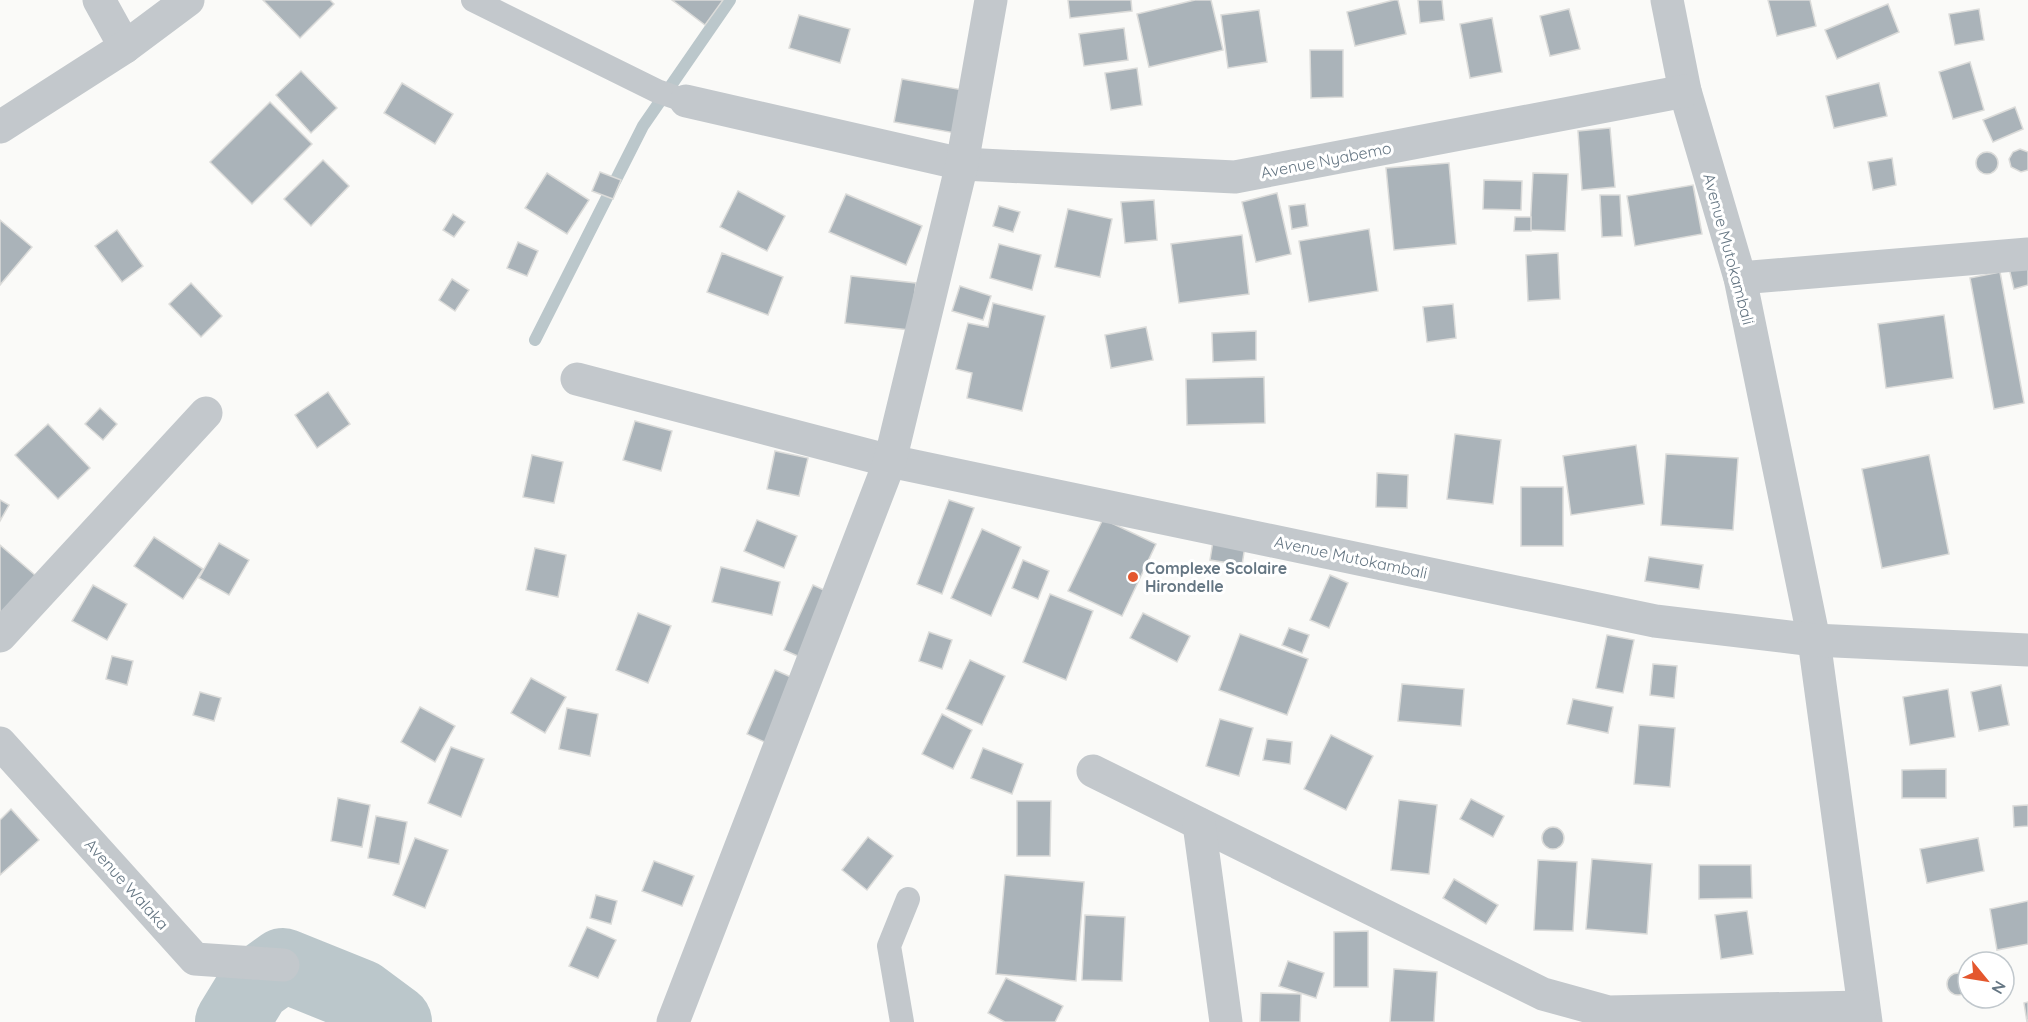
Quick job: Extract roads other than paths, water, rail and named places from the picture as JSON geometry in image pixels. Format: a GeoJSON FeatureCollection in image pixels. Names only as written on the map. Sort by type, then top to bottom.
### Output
{"type":"FeatureCollection","features":[{"type":"Feature","properties":{"kind":"street"},"geometry":{"type":"LineString","coordinates":[[99,0],[125,47]]}},
{"type":"Feature","properties":{"kind":"street"},"geometry":{"type":"LineString","coordinates":[[0,128],[125,47],[188,0]]}},
{"type":"Feature","properties":{"kind":"street"},"geometry":{"type":"LineString","coordinates":[[673,1022],[890,461],[962,164],[991,0]]}},
{"type":"Feature","properties":{"kind":"street","name":"Avenue Mutokambali"},"geometry":{"type":"LineString","coordinates":[[1667,0],[1685,91],[1740,278],[1814,640]]}},
{"type":"Feature","properties":{"kind":"street","name":"Avenue Nyabemo"},"geometry":{"type":"LineString","coordinates":[[675,97],[962,164],[1235,177],[1685,91]]}},
{"type":"Feature","properties":{"kind":"street"},"geometry":{"type":"LineString","coordinates":[[1740,278],[2028,254]]}},
{"type":"Feature","properties":{"kind":"street","name":"Avenue Mutokambali"},"geometry":{"type":"LineString","coordinates":[[577,379],[890,461],[1655,621],[1814,640],[2028,650]]}},
{"type":"Feature","properties":{"kind":"street"},"geometry":{"type":"LineString","coordinates":[[0,636],[206,413]]}},
{"type":"Feature","properties":{"kind":"street"},"geometry":{"type":"LineString","coordinates":[[1093,771],[1533,989],[1554,997],[1608,1012],[1865,1015],[1814,640]]}},
{"type":"Feature","properties":{"kind":"street","name":"Avenue Walaka"},"geometry":{"type":"LineString","coordinates":[[5,759],[195,959],[283,965]]}},
{"type":"Feature","properties":{"kind":"street"},"geometry":{"type":"LineString","coordinates":[[1199,824],[1226,1022]]}},
{"type":"Feature","properties":{"kind":"lane"},"geometry":{"type":"LineString","coordinates":[[472,0],[675,97]]}},
{"type":"Feature","properties":{"kind":"lane"},"geometry":{"type":"LineString","coordinates":[[902,1022],[889,946],[908,899]]}},
{"type":"Feature","properties":{"kind":"waterway"},"geometry":{"type":"LineString","coordinates":[[535,340],[643,126],[730,0]]}},
{"type":"Feature","properties":{"kind":"waterway"},"geometry":{"type":"LineString","coordinates":[[232,1022],[254,986],[283,965],[360,996],[395,1022]]}},
{"type":"Feature","properties":{"kind":"place","name":"Complexe Scolaire Hirondelle"},"geometry":{"type":"Point","coordinates":[1133,577]}}]}
